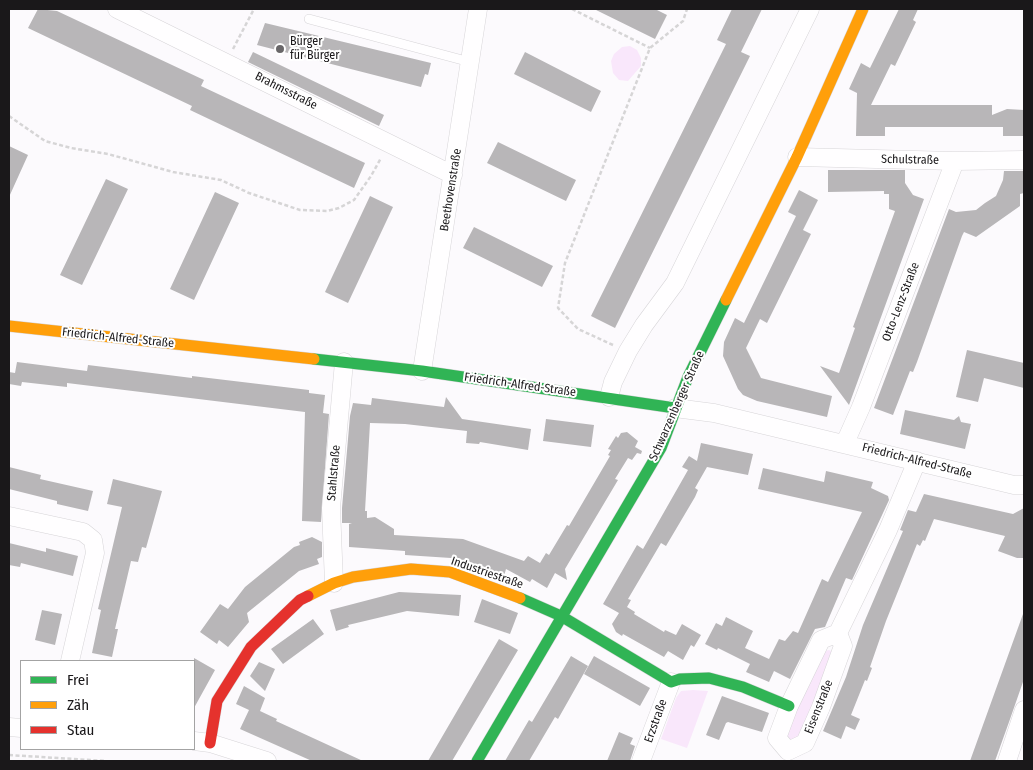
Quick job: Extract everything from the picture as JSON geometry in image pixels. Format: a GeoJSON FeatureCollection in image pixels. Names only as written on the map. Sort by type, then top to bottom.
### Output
{"type":"FeatureCollection","features":[{"type":"Feature","properties":{"kind":"street","name":"Brahmsstraße"},"geometry":{"type":"LineString","coordinates":[[117,9],[453,175]]}},
{"type":"Feature","properties":{"kind":"street","name":"Beethovenstraße"},"geometry":{"type":"LineString","coordinates":[[422,372],[478,9]]}},
{"type":"Feature","properties":{"kind":"street"},"geometry":{"type":"LineString","coordinates":[[609,397],[613,382],[628,351],[644,325],[675,283],[810,9]]}},
{"type":"Feature","properties":{"kind":"street","name":"Schwarzenberger Straße"},"geometry":{"type":"LineString","coordinates":[[477,761],[661,448],[674,408],[797,157],[863,9]]}},
{"type":"Feature","properties":{"kind":"street","name":"Schulstraße"},"geometry":{"type":"LineString","coordinates":[[797,157],[955,161],[1024,160]]}},
{"type":"Feature","properties":{"kind":"street","name":"Otto-Lenz-Straße"},"geometry":{"type":"LineString","coordinates":[[845,443],[861,407],[955,161]]}},
{"type":"Feature","properties":{"kind":"street","name":"Friedrich-Alfred-Straße"},"geometry":{"type":"LineString","coordinates":[[9,326],[344,362],[609,397],[714,413],[1014,485],[1024,485]]}},
{"type":"Feature","properties":{"kind":"street","name":"Stahlstraße"},"geometry":{"type":"LineString","coordinates":[[334,583],[331,508],[344,362]]}},
{"type":"Feature","properties":{"kind":"street","name":"Eisenstraße"},"geometry":{"type":"LineString","coordinates":[[838,634],[843,646],[821,707],[804,743],[785,756],[777,738],[788,706],[821,640],[838,634],[888,530],[917,461]]}},
{"type":"Feature","properties":{"kind":"street"},"geometry":{"type":"LineString","coordinates":[[9,516],[83,532],[93,540],[95,553],[70,660]]}},
{"type":"Feature","properties":{"kind":"street","name":"Industriestraße"},"geometry":{"type":"LineString","coordinates":[[202,742],[217,700],[251,647],[300,600],[334,583],[353,577],[411,569],[450,572],[510,594],[561,616],[671,682]]}},
{"type":"Feature","properties":{"kind":"street"},"geometry":{"type":"LineString","coordinates":[[671,682],[680,679],[709,678],[743,687],[788,706]]}},
{"type":"Feature","properties":{"kind":"street","name":"Erzstraße"},"geometry":{"type":"LineString","coordinates":[[641,761],[671,682]]}},
{"type":"Feature","properties":{"kind":"street"},"geometry":{"type":"LineString","coordinates":[[1006,761],[1024,710]]}},
{"type":"Feature","properties":{"kind":"street"},"geometry":{"type":"LineString","coordinates":[[202,742],[267,761]]}},
{"type":"Feature","properties":{"kind":"lane"},"geometry":{"type":"LineString","coordinates":[[309,19],[470,62]]}},
{"type":"Feature","properties":{"kind":"path"},"geometry":{"type":"LineString","coordinates":[[226,62],[254,9]]}},
{"type":"Feature","properties":{"kind":"path"},"geometry":{"type":"LineString","coordinates":[[572,9],[650,48]]}},
{"type":"Feature","properties":{"kind":"path"},"geometry":{"type":"LineString","coordinates":[[628,351],[578,329],[558,308],[565,262],[650,48],[682,21],[687,9]]}},
{"type":"Feature","properties":{"kind":"path"},"geometry":{"type":"LineString","coordinates":[[9,116],[45,140],[71,148],[108,154],[173,172],[221,180],[249,193],[300,210],[327,211],[339,208],[354,200],[371,176],[388,143]]}},
{"type":"Feature","properties":{"kind":"path"},"geometry":{"type":"LineString","coordinates":[[9,755],[106,761]]}},
{"type":"Feature","properties":{"kind":"shaded area"},"geometry":{"type":"Polygon","coordinates":[[[630,46],[637,50],[641,58],[641,66],[628,81],[619,80],[613,73],[611,61],[614,54],[622,47],[630,46]]]}},
{"type":"Feature","properties":{"kind":"shaded area"},"geometry":{"type":"Polygon","coordinates":[[[825,651],[833,652],[802,737],[791,743],[785,733],[825,651]]]}},
{"type":"Feature","properties":{"kind":"shaded area"},"geometry":{"type":"Polygon","coordinates":[[[681,691],[708,691],[687,748],[661,739],[676,698],[681,691]]]}},
{"type":"Feature","properties":{"kind":"building"},"geometry":{"type":"Polygon","coordinates":[[[38,9],[57,11],[204,80],[201,86],[365,163],[354,188],[190,110],[192,106],[28,28],[38,9]]]}},
{"type":"Feature","properties":{"kind":"building"},"geometry":{"type":"Polygon","coordinates":[[[594,9],[655,9],[667,15],[655,39],[594,9]]]}},
{"type":"Feature","properties":{"kind":"building"},"geometry":{"type":"Polygon","coordinates":[[[732,9],[762,9],[741,52],[750,56],[615,328],[591,316],[726,44],[717,40],[732,9]]]}},
{"type":"Feature","properties":{"kind":"building"},"geometry":{"type":"Polygon","coordinates":[[[899,9],[918,9],[913,20],[916,22],[895,66],[891,64],[871,105],[992,105],[992,115],[1007,109],[1024,110],[1024,136],[1003,136],[1003,127],[885,127],[885,136],[856,136],[857,93],[849,89],[861,63],[870,68],[899,9]]]}},
{"type":"Feature","properties":{"kind":"building"},"geometry":{"type":"Polygon","coordinates":[[[265,23],[431,63],[428,75],[425,74],[421,87],[257,45],[265,23]]]}},
{"type":"Feature","properties":{"kind":"building"},"geometry":{"type":"Polygon","coordinates":[[[253,52],[384,115],[379,126],[248,62],[253,52]]]}},
{"type":"Feature","properties":{"kind":"building"},"geometry":{"type":"Polygon","coordinates":[[[525,52],[601,91],[591,112],[514,74],[525,52]]]}},
{"type":"Feature","properties":{"kind":"building"},"geometry":{"type":"Polygon","coordinates":[[[498,142],[576,180],[566,201],[487,163],[498,142]]]}},
{"type":"Feature","properties":{"kind":"building"},"geometry":{"type":"Polygon","coordinates":[[[9,146],[28,155],[9,197],[9,146]]]}},
{"type":"Feature","properties":{"kind":"building"},"geometry":{"type":"Polygon","coordinates":[[[828,170],[905,170],[905,183],[913,195],[924,199],[849,405],[820,366],[839,373],[855,328],[853,327],[895,211],[889,209],[889,194],[884,194],[884,191],[828,192],[828,170]]]}},
{"type":"Feature","properties":{"kind":"building"},"geometry":{"type":"Polygon","coordinates":[[[1004,171],[1024,171],[1024,193],[1020,194],[1020,206],[976,237],[964,232],[917,362],[913,372],[910,371],[893,415],[874,408],[949,209],[956,212],[976,210],[996,196],[1003,180],[1004,171]]]}},
{"type":"Feature","properties":{"kind":"building"},"geometry":{"type":"Polygon","coordinates":[[[106,179],[128,189],[82,285],[60,275],[106,179]]]}},
{"type":"Feature","properties":{"kind":"building"},"geometry":{"type":"Polygon","coordinates":[[[799,190],[818,200],[803,230],[811,234],[767,323],[760,319],[746,348],[761,378],[832,396],[827,417],[757,401],[743,395],[738,389],[723,356],[724,342],[735,318],[744,323],[796,216],[788,212],[799,190]]]}},
{"type":"Feature","properties":{"kind":"building"},"geometry":{"type":"Polygon","coordinates":[[[215,192],[239,203],[194,300],[170,289],[215,192]]]}},
{"type":"Feature","properties":{"kind":"building"},"geometry":{"type":"Polygon","coordinates":[[[370,196],[393,207],[348,303],[325,292],[370,196]]]}},
{"type":"Feature","properties":{"kind":"building"},"geometry":{"type":"Polygon","coordinates":[[[474,227],[553,266],[542,287],[463,248],[474,227]]]}},
{"type":"Feature","properties":{"kind":"building"},"geometry":{"type":"Polygon","coordinates":[[[967,350],[1024,363],[1024,388],[984,378],[978,402],[956,397],[967,350]]]}},
{"type":"Feature","properties":{"kind":"building"},"geometry":{"type":"Polygon","coordinates":[[[17,362],[87,371],[88,365],[192,378],[192,376],[309,390],[309,393],[325,395],[323,413],[329,414],[321,522],[302,521],[305,412],[67,383],[67,387],[22,382],[21,386],[9,384],[9,372],[15,373],[17,362]]]}},
{"type":"Feature","properties":{"kind":"building"},"geometry":{"type":"Polygon","coordinates":[[[446,397],[462,419],[531,429],[528,450],[480,442],[479,444],[466,443],[467,431],[405,424],[370,423],[365,511],[367,511],[367,518],[375,517],[394,529],[394,535],[463,539],[524,561],[528,556],[540,563],[546,553],[549,555],[567,525],[569,526],[610,456],[608,455],[611,450],[608,449],[616,436],[618,438],[621,433],[627,432],[638,441],[635,447],[642,451],[641,454],[637,453],[632,460],[628,458],[615,479],[618,480],[565,569],[567,580],[555,573],[547,588],[532,579],[530,582],[506,569],[504,576],[471,564],[469,561],[405,555],[405,551],[349,547],[349,524],[352,523],[342,523],[342,508],[350,416],[353,403],[371,405],[372,398],[444,407],[446,397]]]}},
{"type":"Feature","properties":{"kind":"building"},"geometry":{"type":"Polygon","coordinates":[[[905,410],[954,420],[959,416],[961,422],[971,424],[965,449],[900,434],[905,410]]]}},
{"type":"Feature","properties":{"kind":"building"},"geometry":{"type":"Polygon","coordinates":[[[546,419],[594,425],[591,447],[543,441],[546,419]]]}},
{"type":"Feature","properties":{"kind":"building"},"geometry":{"type":"Polygon","coordinates":[[[701,443],[753,454],[748,475],[707,467],[695,488],[698,490],[695,497],[666,546],[661,543],[628,599],[631,600],[627,607],[635,612],[634,614],[664,632],[665,630],[676,635],[682,624],[701,635],[694,647],[691,645],[683,660],[668,651],[664,657],[616,632],[612,624],[619,613],[603,604],[637,545],[643,549],[688,470],[682,467],[689,456],[697,461],[701,443]]]}},
{"type":"Feature","properties":{"kind":"building"},"geometry":{"type":"Polygon","coordinates":[[[9,467],[41,475],[40,479],[93,491],[88,511],[57,504],[57,501],[9,489],[9,467]]]}},
{"type":"Feature","properties":{"kind":"building"},"geometry":{"type":"Polygon","coordinates":[[[763,468],[824,482],[826,471],[873,482],[871,488],[888,496],[889,500],[852,580],[846,578],[825,627],[815,629],[790,679],[774,671],[769,682],[746,672],[750,664],[718,648],[717,650],[705,644],[716,623],[722,626],[726,617],[753,631],[745,648],[769,659],[779,639],[785,641],[793,631],[798,633],[822,579],[828,582],[862,512],[758,489],[763,468]]]}},
{"type":"Feature","properties":{"kind":"building"},"geometry":{"type":"Polygon","coordinates":[[[113,479],[162,491],[146,548],[142,547],[138,562],[131,561],[115,629],[118,629],[112,657],[92,653],[101,610],[98,609],[122,507],[107,504],[113,479]]]}},
{"type":"Feature","properties":{"kind":"building"},"geometry":{"type":"Polygon","coordinates":[[[924,494],[1013,514],[1024,508],[1024,558],[1017,558],[998,551],[1005,536],[934,519],[925,541],[923,540],[920,546],[917,544],[886,621],[867,681],[865,680],[851,715],[860,719],[855,730],[846,726],[841,739],[823,731],[846,677],[863,625],[903,531],[900,530],[908,510],[916,512],[924,494]]]}},
{"type":"Feature","properties":{"kind":"building"},"geometry":{"type":"Polygon","coordinates":[[[312,537],[322,542],[322,557],[317,559],[319,564],[299,571],[247,613],[249,622],[228,647],[219,640],[217,644],[200,632],[220,604],[228,609],[245,587],[294,547],[300,545],[299,542],[312,537]]]}},
{"type":"Feature","properties":{"kind":"building"},"geometry":{"type":"Polygon","coordinates":[[[9,543],[46,552],[46,548],[78,556],[73,576],[21,563],[20,567],[9,565],[9,543]]]}},
{"type":"Feature","properties":{"kind":"building"},"geometry":{"type":"Polygon","coordinates":[[[399,592],[461,595],[459,616],[407,611],[348,625],[349,627],[336,631],[330,610],[399,592]]]}},
{"type":"Feature","properties":{"kind":"building"},"geometry":{"type":"Polygon","coordinates":[[[482,599],[518,613],[510,634],[474,622],[482,599]]]}},
{"type":"Feature","properties":{"kind":"building"},"geometry":{"type":"Polygon","coordinates":[[[42,610],[62,614],[55,645],[35,640],[42,610]]]}},
{"type":"Feature","properties":{"kind":"building"},"geometry":{"type":"Polygon","coordinates":[[[1023,614],[1024,679],[995,761],[970,761],[1023,614]]]}},
{"type":"Feature","properties":{"kind":"building"},"geometry":{"type":"Polygon","coordinates":[[[313,619],[324,634],[283,664],[271,649],[313,619]]]}},
{"type":"Feature","properties":{"kind":"building"},"geometry":{"type":"Polygon","coordinates":[[[499,639],[518,650],[452,761],[428,761],[499,639]]]}},
{"type":"Feature","properties":{"kind":"building"},"geometry":{"type":"Polygon","coordinates":[[[571,656],[588,666],[558,719],[555,717],[529,761],[505,761],[529,720],[532,722],[571,656]]]}},
{"type":"Feature","properties":{"kind":"building"},"geometry":{"type":"Polygon","coordinates":[[[594,656],[650,688],[640,706],[584,674],[594,656]]]}},
{"type":"Feature","properties":{"kind":"building"},"geometry":{"type":"Polygon","coordinates":[[[194,658],[215,670],[195,706],[195,660],[194,658]]]}},
{"type":"Feature","properties":{"kind":"building"},"geometry":{"type":"Polygon","coordinates":[[[259,662],[275,669],[265,691],[250,676],[259,662]]]}},
{"type":"Feature","properties":{"kind":"building"},"geometry":{"type":"Polygon","coordinates":[[[244,686],[265,698],[260,711],[277,719],[276,721],[363,761],[312,761],[240,729],[249,710],[236,704],[244,686]]]}},
{"type":"Feature","properties":{"kind":"building"},"geometry":{"type":"Polygon","coordinates":[[[722,696],[769,713],[762,732],[728,722],[719,740],[706,735],[722,696]]]}},
{"type":"Feature","properties":{"kind":"building"},"geometry":{"type":"Polygon","coordinates":[[[619,732],[633,738],[630,744],[635,746],[630,761],[607,761],[619,732]]]}},
{"type":"Feature","properties":{"kind":"traffic: fast"},"geometry":{"type":"LineString","coordinates":[[477,761],[661,448],[688,377],[726,300]]}},
{"type":"Feature","properties":{"kind":"traffic: fast"},"geometry":{"type":"LineString","coordinates":[[314,359],[422,371],[675,408]]}},
{"type":"Feature","properties":{"kind":"traffic: fast"},"geometry":{"type":"LineString","coordinates":[[520,598],[561,616],[671,682],[680,679],[709,678],[743,687],[789,706]]}},
{"type":"Feature","properties":{"kind":"traffic: slow"},"geometry":{"type":"LineString","coordinates":[[726,300],[797,157],[863,9]]}},
{"type":"Feature","properties":{"kind":"traffic: slow"},"geometry":{"type":"LineString","coordinates":[[9,326],[314,359]]}},
{"type":"Feature","properties":{"kind":"traffic: slow"},"geometry":{"type":"LineString","coordinates":[[308,596],[334,583],[353,577],[411,569],[450,572],[520,598]]}},
{"type":"Feature","properties":{"kind":"traffic: jam"},"geometry":{"type":"LineString","coordinates":[[210,743],[217,701],[251,647],[300,600],[308,596]]}},
{"type":"Feature","properties":{"kind":"place","name":"Bürger für Bürger"},"geometry":{"type":"Point","coordinates":[280,49]}}]}
